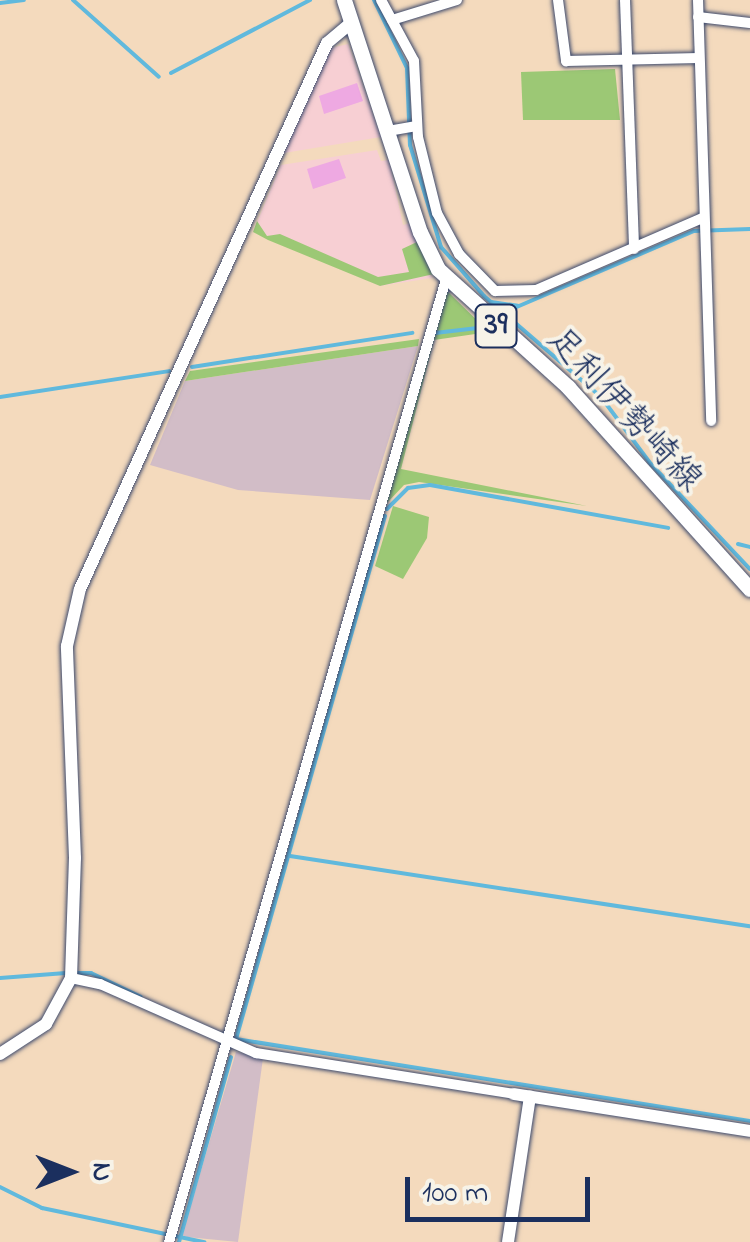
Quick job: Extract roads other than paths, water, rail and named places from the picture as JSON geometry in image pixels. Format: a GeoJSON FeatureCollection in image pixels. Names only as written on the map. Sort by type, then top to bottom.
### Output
{"type":"FeatureCollection","features":[{"type":"Feature","properties":{"kind":"main road","name":"足利伊勢崎線"},"geometry":{"type":"LineString","coordinates":[[344,0],[351,22],[405,128],[424,244],[446,280],[568,387],[750,589]]}},
{"type":"Feature","properties":{"kind":"street"},"geometry":{"type":"LineString","coordinates":[[381,0],[416,67],[405,128],[443,226],[495,291],[536,290],[702,218]]}},
{"type":"Feature","properties":{"kind":"street"},"geometry":{"type":"LineString","coordinates":[[392,20],[456,0]]}},
{"type":"Feature","properties":{"kind":"street"},"geometry":{"type":"LineString","coordinates":[[558,0],[562,60],[699,58]]}},
{"type":"Feature","properties":{"kind":"street"},"geometry":{"type":"LineString","coordinates":[[625,0],[634,249]]}},
{"type":"Feature","properties":{"kind":"street"},"geometry":{"type":"LineString","coordinates":[[698,0],[711,420]]}},
{"type":"Feature","properties":{"kind":"street"},"geometry":{"type":"LineString","coordinates":[[698,17],[750,23]]}},
{"type":"Feature","properties":{"kind":"street"},"geometry":{"type":"LineString","coordinates":[[0,1054],[46,1024],[71,978],[71,617],[327,44],[351,22]]}},
{"type":"Feature","properties":{"kind":"street"},"geometry":{"type":"LineString","coordinates":[[169,1242],[446,280]]}},
{"type":"Feature","properties":{"kind":"street"},"geometry":{"type":"LineString","coordinates":[[71,978],[100,984],[226,1043],[750,1131]]}},
{"type":"Feature","properties":{"kind":"street"},"geometry":{"type":"LineString","coordinates":[[508,1242],[530,1097]]}},
{"type":"Feature","properties":{"kind":"waterway"},"geometry":{"type":"LineString","coordinates":[[0,3],[24,0]]}},
{"type":"Feature","properties":{"kind":"waterway"},"geometry":{"type":"LineString","coordinates":[[73,0],[159,77]]}},
{"type":"Feature","properties":{"kind":"waterway"},"geometry":{"type":"LineString","coordinates":[[171,73],[310,0]]}},
{"type":"Feature","properties":{"kind":"waterway"},"geometry":{"type":"LineString","coordinates":[[374,0],[407,68],[410,145],[441,247],[484,296],[601,397],[651,464],[750,569]]}},
{"type":"Feature","properties":{"kind":"waterway"},"geometry":{"type":"LineString","coordinates":[[512,309],[694,231],[750,229]]}},
{"type":"Feature","properties":{"kind":"waterway"},"geometry":{"type":"LineString","coordinates":[[491,302],[518,306]]}},
{"type":"Feature","properties":{"kind":"waterway"},"geometry":{"type":"LineString","coordinates":[[435,333],[478,328]]}},
{"type":"Feature","properties":{"kind":"waterway"},"geometry":{"type":"LineString","coordinates":[[192,367],[412,333]]}},
{"type":"Feature","properties":{"kind":"waterway"},"geometry":{"type":"LineString","coordinates":[[0,397],[169,371]]}},
{"type":"Feature","properties":{"kind":"waterway"},"geometry":{"type":"LineString","coordinates":[[387,509],[408,488],[430,485],[668,528]]}},
{"type":"Feature","properties":{"kind":"waterway"},"geometry":{"type":"LineString","coordinates":[[385,516],[236,1039],[750,1121]]}},
{"type":"Feature","properties":{"kind":"waterway"},"geometry":{"type":"LineString","coordinates":[[738,544],[750,547]]}},
{"type":"Feature","properties":{"kind":"waterway"},"geometry":{"type":"LineString","coordinates":[[290,856],[750,926]]}},
{"type":"Feature","properties":{"kind":"waterway"},"geometry":{"type":"LineString","coordinates":[[0,978],[66,973]]}},
{"type":"Feature","properties":{"kind":"waterway"},"geometry":{"type":"LineString","coordinates":[[76,973],[91,973],[141,997]]}},
{"type":"Feature","properties":{"kind":"waterway"},"geometry":{"type":"LineString","coordinates":[[179,1242],[231,1057]]}},
{"type":"Feature","properties":{"kind":"waterway"},"geometry":{"type":"LineString","coordinates":[[0,1187],[42,1208],[204,1242]]}}]}
